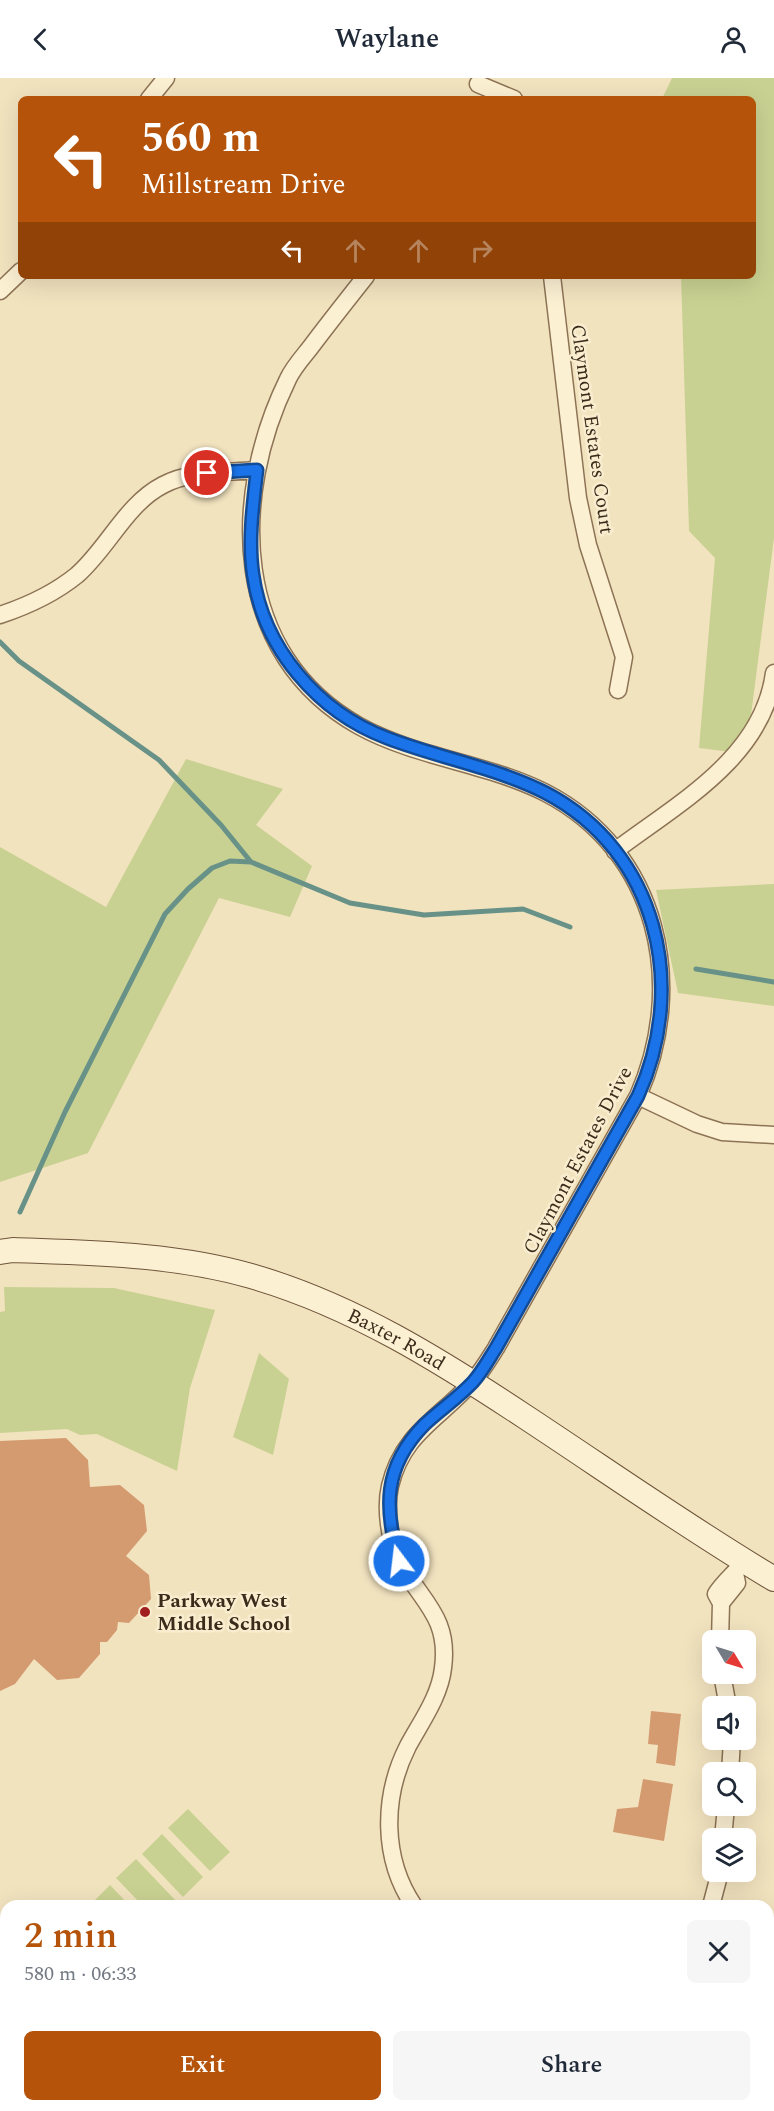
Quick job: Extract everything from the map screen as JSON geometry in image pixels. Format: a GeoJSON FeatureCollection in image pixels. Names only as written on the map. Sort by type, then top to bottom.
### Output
{"type":"FeatureCollection","features":[{"type":"Feature","properties":{"kind":"main road","name":"Baxter Road"},"geometry":{"type":"LineString","coordinates":[[0,1252],[13,1250],[100,1253],[182,1263],[249,1275],[309,1296],[415,1346],[472,1382],[740,1567],[774,1579]]}},
{"type":"Feature","properties":{"kind":"street"},"geometry":{"type":"LineString","coordinates":[[151,96],[166,78]]}},
{"type":"Feature","properties":{"kind":"street"},"geometry":{"type":"LineString","coordinates":[[477,87],[505,96]]}},
{"type":"Feature","properties":{"kind":"street"},"geometry":{"type":"LineString","coordinates":[[0,291],[18,274]]}},
{"type":"Feature","properties":{"kind":"street","name":"Claymont Estates Drive"},"geometry":{"type":"LineString","coordinates":[[364,279],[289,375],[275,408],[257,470],[252,512],[253,575],[272,636],[290,666],[305,682],[331,706],[359,726],[386,738],[547,794],[581,818],[615,851],[629,871],[649,910],[659,945],[663,978],[656,1043],[650,1068],[638,1096],[529,1293],[472,1382],[411,1440],[398,1459],[389,1489],[390,1527],[399,1561],[438,1618],[443,1644],[443,1669],[430,1708],[407,1749],[397,1776],[388,1819],[398,1874],[411,1900]]}},
{"type":"Feature","properties":{"kind":"street","name":"Claymont Estates Court"},"geometry":{"type":"LineString","coordinates":[[552,279],[578,498],[588,545],[624,657],[618,690]]}},
{"type":"Feature","properties":{"kind":"street"},"geometry":{"type":"LineString","coordinates":[[0,615],[47,595],[77,575],[132,510],[161,486],[192,474],[257,470]]}},
{"type":"Feature","properties":{"kind":"street"},"geometry":{"type":"LineString","coordinates":[[615,851],[732,759],[751,736],[763,710],[774,673]]}},
{"type":"Feature","properties":{"kind":"street"},"geometry":{"type":"LineString","coordinates":[[638,1096],[697,1124],[722,1132],[774,1135]]}},
{"type":"Feature","properties":{"kind":"street"},"geometry":{"type":"LineString","coordinates":[[720,1630],[721,1603],[737,1583],[740,1567]]}},
{"type":"Feature","properties":{"kind":"street"},"geometry":{"type":"LineString","coordinates":[[713,1900],[717,1882]]}},
{"type":"Feature","properties":{"kind":"green space"},"geometry":{"type":"Polygon","coordinates":[[[672,78],[774,78],[774,538],[751,715],[739,753],[699,748],[715,558],[689,531],[681,279],[756,279],[756,96],[663,96],[672,78]]]}},
{"type":"Feature","properties":{"kind":"green space"},"geometry":{"type":"Polygon","coordinates":[[[186,759],[283,789],[256,825],[312,866],[290,917],[219,898],[88,1153],[0,1182],[0,847],[106,907],[186,759]]]}},
{"type":"Feature","properties":{"kind":"green space"},"geometry":{"type":"Polygon","coordinates":[[[774,884],[774,1006],[678,993],[656,890],[774,884]]]}},
{"type":"Feature","properties":{"kind":"green space"},"geometry":{"type":"Polygon","coordinates":[[[4,1287],[114,1288],[215,1310],[190,1388],[177,1471],[97,1434],[80,1435],[67,1429],[0,1433],[0,1312],[5,1311],[4,1287]]]}},
{"type":"Feature","properties":{"kind":"green space"},"geometry":{"type":"Polygon","coordinates":[[[259,1353],[289,1379],[273,1455],[233,1437],[259,1353]]]}},
{"type":"Feature","properties":{"kind":"green space"},"geometry":{"type":"Polygon","coordinates":[[[188,1809],[230,1852],[210,1871],[168,1828],[188,1809]]]}},
{"type":"Feature","properties":{"kind":"green space"},"geometry":{"type":"Polygon","coordinates":[[[162,1834],[203,1877],[183,1897],[142,1854],[162,1834]]]}},
{"type":"Feature","properties":{"kind":"green space"},"geometry":{"type":"Polygon","coordinates":[[[136,1859],[175,1900],[137,1900],[116,1878],[136,1859]]]}},
{"type":"Feature","properties":{"kind":"green space"},"geometry":{"type":"Polygon","coordinates":[[[110,1885],[124,1900],[95,1900],[110,1885]]]}},
{"type":"Feature","properties":{"kind":"building","name":"Parkway West Middle School"},"geometry":{"type":"Polygon","coordinates":[[[66,1438],[88,1460],[90,1487],[120,1485],[144,1505],[147,1531],[126,1556],[149,1575],[151,1599],[129,1623],[118,1622],[117,1630],[107,1642],[100,1642],[100,1654],[79,1678],[57,1680],[34,1659],[15,1684],[0,1691],[0,1441],[66,1438]]]}},
{"type":"Feature","properties":{"kind":"building"},"geometry":{"type":"Polygon","coordinates":[[[651,1711],[681,1714],[675,1766],[656,1763],[658,1745],[648,1744],[651,1711]]]}},
{"type":"Feature","properties":{"kind":"building"},"geometry":{"type":"Polygon","coordinates":[[[643,1779],[673,1784],[664,1841],[613,1832],[617,1809],[638,1807],[643,1779]]]}},
{"type":"Feature","properties":{"kind":"waterway"},"geometry":{"type":"LineString","coordinates":[[0,642],[19,661],[159,760],[221,825],[251,862]]}},
{"type":"Feature","properties":{"kind":"waterway"},"geometry":{"type":"LineString","coordinates":[[20,1212],[65,1112],[165,914],[212,868],[230,861],[251,862],[350,903],[424,915],[523,909],[570,927]]}},
{"type":"Feature","properties":{"kind":"waterway"},"geometry":{"type":"LineString","coordinates":[[696,969],[774,982]]}},
{"type":"Feature","properties":{"kind":"place","name":"Parkway West Middle School"},"geometry":{"type":"Point","coordinates":[145,1612]}},
{"type":"Feature","properties":{"kind":"route"},"geometry":{"type":"LineString","coordinates":[[207,473],[257,470],[252,512],[253,575],[272,636],[290,666],[312,690],[359,726],[386,738],[523,783],[547,794],[573,811],[603,838],[629,871],[649,910],[659,945],[663,978],[661,1012],[650,1068],[638,1096],[560,1239],[496,1348],[472,1382],[425,1425],[398,1459],[389,1489],[390,1527],[399,1561]]}}]}
